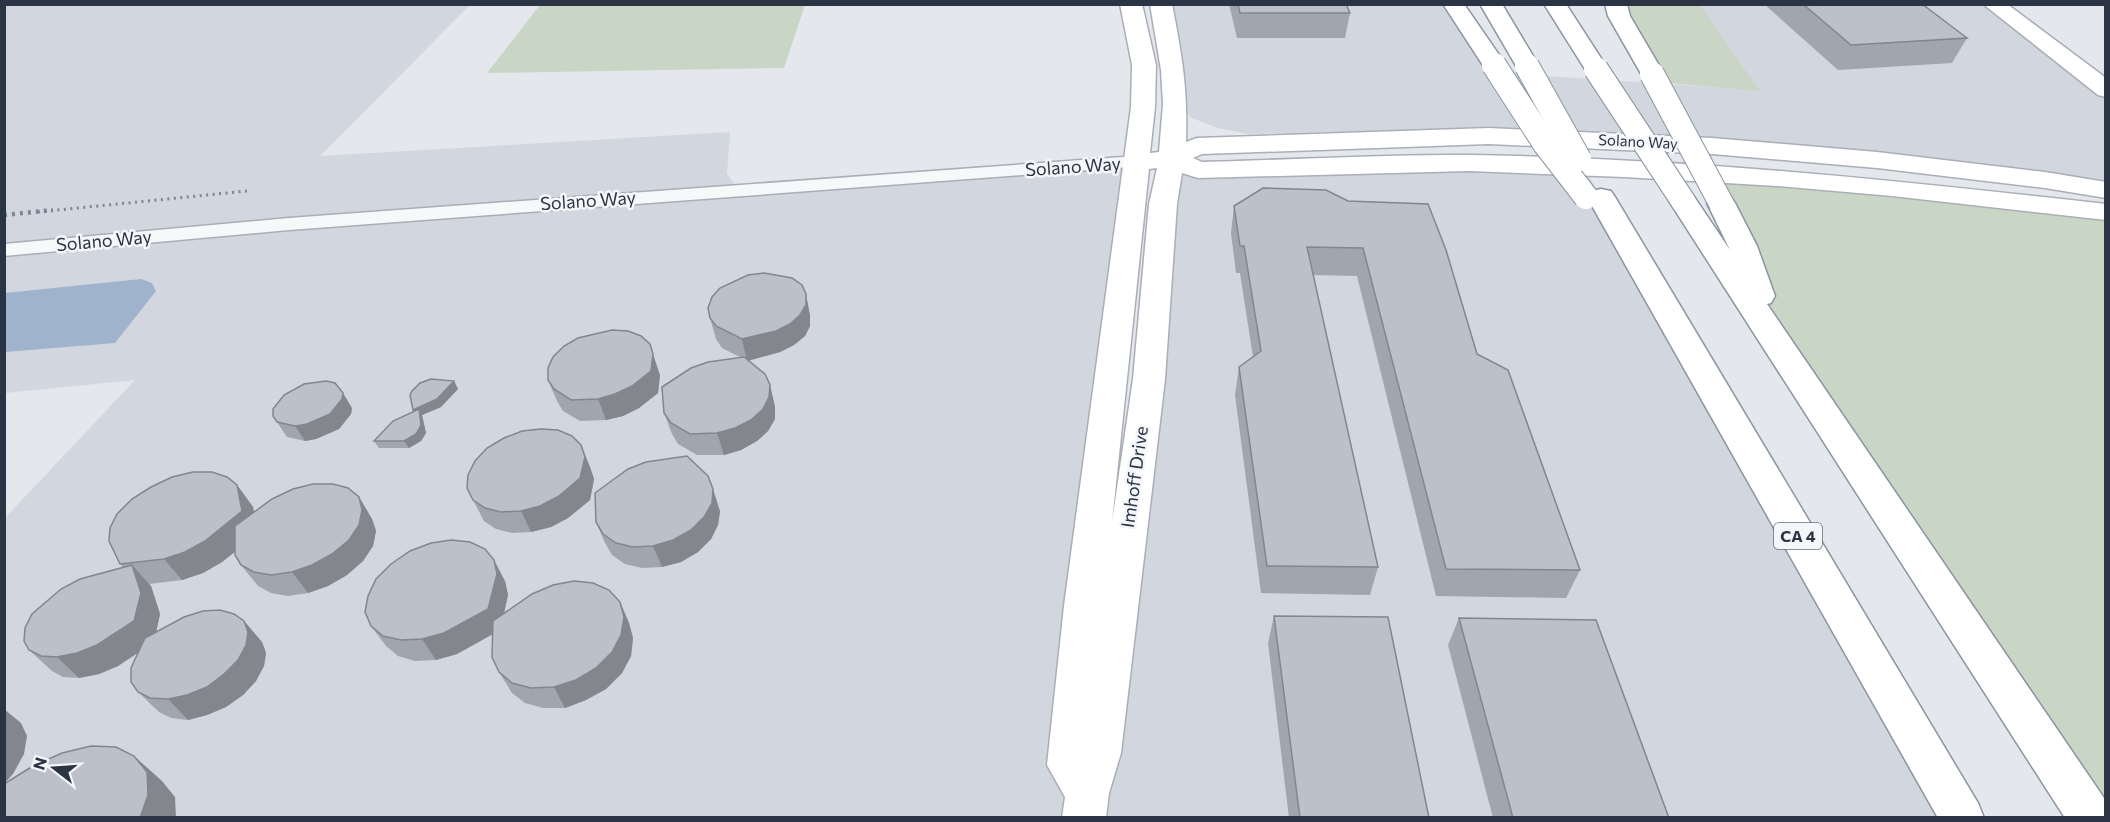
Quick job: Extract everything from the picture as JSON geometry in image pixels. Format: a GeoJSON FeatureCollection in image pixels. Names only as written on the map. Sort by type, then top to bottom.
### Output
{"type":"FeatureCollection","features":[{"type":"Feature","properties":{"kind":"main road","name":"Imhoff Drive"},"geometry":{"type":"LineString","coordinates":[[1086,805],[1068,765],[1083,606],[1101,478],[1112,360],[1143,107],[1144,65],[1131,4]]}},
{"type":"Feature","properties":{"kind":"main road","name":"Imhoff Drive"},"geometry":{"type":"LineString","coordinates":[[1086,805],[1100,753],[1149,379],[1162,204],[1172,159],[1173,70],[1161,4]]}},
{"type":"Feature","properties":{"kind":"main road"},"geometry":{"type":"LineString","coordinates":[[1453,4],[1545,144],[1594,197]]}},
{"type":"Feature","properties":{"kind":"main road","name":"CA 4"},"geometry":{"type":"LineString","coordinates":[[1491,4],[1527,66],[1594,197],[1635,254],[1962,818]]}},
{"type":"Feature","properties":{"kind":"main road"},"geometry":{"type":"LineString","coordinates":[[1555,4],[1868,483],[2091,818]]}},
{"type":"Feature","properties":{"kind":"main road"},"geometry":{"type":"LineString","coordinates":[[1616,4],[1619,16],[1743,246],[1773,335]]}},
{"type":"Feature","properties":{"kind":"main road"},"geometry":{"type":"LineString","coordinates":[[1993,4],[2106,90]]}},
{"type":"Feature","properties":{"kind":"main road"},"geometry":{"type":"LineString","coordinates":[[2024,4],[2106,64]]}},
{"type":"Feature","properties":{"kind":"main road"},"geometry":{"type":"LineString","coordinates":[[1174,104],[1192,118],[1218,129],[1248,134],[1395,131],[1421,138]]}},
{"type":"Feature","properties":{"kind":"main road","name":"Solano Way"},"geometry":{"type":"LineString","coordinates":[[1136,162],[1172,159],[1197,146],[1489,136],[1712,146],[1877,160],[2045,180],[2106,190]]}},
{"type":"Feature","properties":{"kind":"main road","name":"Solano Way"},"geometry":{"type":"LineString","coordinates":[[1172,159],[1198,170],[1470,163],[1777,178],[1892,188],[2106,212]]}},
{"type":"Feature","properties":{"kind":"main road"},"geometry":{"type":"LineString","coordinates":[[2045,180],[2106,181]]}},
{"type":"Feature","properties":{"kind":"street","name":"Solano Way"},"geometry":{"type":"LineString","coordinates":[[4,250],[335,220],[1136,162]]}},
{"type":"Feature","properties":{"kind":"shaded area"},"geometry":{"type":"Polygon","coordinates":[[[5,5],[470,5],[320,156],[730,132],[727,173],[738,190],[1136,162],[1087,793],[1172,159],[1198,170],[1584,168],[1962,817],[5,817],[4,519],[135,380],[5,393],[5,5]]]}},
{"type":"Feature","properties":{"kind":"shaded area"},"geometry":{"type":"Polygon","coordinates":[[[1161,5],[1453,5],[1500,73],[1759,90],[1700,5],[1993,5],[2105,90],[2105,181],[1877,160],[1394,131],[1248,134],[1218,128],[1192,118],[1175,104],[1161,5]]]}},
{"type":"Feature","properties":{"kind":"green space"},"geometry":{"type":"Polygon","coordinates":[[[540,5],[805,5],[784,68],[487,73],[540,5]]]}},
{"type":"Feature","properties":{"kind":"green space"},"geometry":{"type":"Polygon","coordinates":[[[1616,5],[1700,5],[1760,91],[1655,82],[1616,5]]]}},
{"type":"Feature","properties":{"kind":"green space"},"geometry":{"type":"Polygon","coordinates":[[[1704,171],[2105,212],[2105,817],[1773,335],[1704,171]]]}},
{"type":"Feature","properties":{"kind":"water"},"geometry":{"type":"Polygon","coordinates":[[[141,279],[152,283],[156,291],[115,343],[5,352],[5,293],[141,279]]]}},
{"type":"Feature","properties":{"kind":"building"},"geometry":{"type":"Polygon","coordinates":[[[1238,4],[1346,4],[1350,13],[1240,13],[1238,4]]]}},
{"type":"Feature","properties":{"kind":"building"},"geometry":{"type":"Polygon","coordinates":[[[1803,4],[1922,4],[1967,38],[1851,45],[1803,4]]]}},
{"type":"Feature","properties":{"kind":"building"},"geometry":{"type":"Polygon","coordinates":[[[1263,188],[1326,190],[1348,201],[1428,204],[1446,250],[1477,354],[1508,370],[1580,570],[1446,569],[1363,248],[1307,247],[1378,567],[1267,566],[1239,367],[1261,351],[1244,246],[1240,246],[1234,206],[1263,188]]]}},
{"type":"Feature","properties":{"kind":"building"},"geometry":{"type":"Polygon","coordinates":[[[764,273],[792,278],[802,285],[806,294],[806,305],[800,315],[790,324],[776,331],[742,339],[716,326],[710,318],[708,308],[712,297],[720,288],[748,275],[764,273]]]}},
{"type":"Feature","properties":{"kind":"building"},"geometry":{"type":"Polygon","coordinates":[[[612,330],[628,331],[641,336],[650,344],[653,354],[651,371],[632,386],[598,399],[571,400],[554,389],[548,380],[548,368],[553,357],[564,346],[578,338],[612,330]]]}},
{"type":"Feature","properties":{"kind":"building"},"geometry":{"type":"Polygon","coordinates":[[[744,357],[765,374],[770,385],[769,397],[763,409],[751,420],[717,433],[690,434],[671,423],[664,413],[662,387],[691,368],[708,362],[744,357]]]}},
{"type":"Feature","properties":{"kind":"building"},"geometry":{"type":"Polygon","coordinates":[[[431,379],[454,381],[437,399],[413,410],[410,395],[412,391],[420,383],[431,379]]]}},
{"type":"Feature","properties":{"kind":"building"},"geometry":{"type":"Polygon","coordinates":[[[326,381],[335,383],[343,393],[342,399],[330,414],[307,424],[295,426],[277,422],[273,416],[273,409],[284,395],[304,384],[326,381]]]}},
{"type":"Feature","properties":{"kind":"building"},"geometry":{"type":"Polygon","coordinates":[[[419,409],[421,425],[416,434],[404,441],[374,441],[393,421],[419,409]]]}},
{"type":"Feature","properties":{"kind":"building"},"geometry":{"type":"Polygon","coordinates":[[[558,430],[572,436],[581,445],[585,457],[580,478],[559,496],[540,506],[521,511],[501,512],[485,508],[473,500],[467,488],[468,475],[475,461],[487,448],[522,431],[558,430]]]}},
{"type":"Feature","properties":{"kind":"building"},"geometry":{"type":"Polygon","coordinates":[[[687,456],[708,476],[713,489],[712,503],[704,517],[691,530],[673,540],[653,546],[633,547],[616,543],[603,534],[596,522],[595,493],[628,469],[646,462],[687,456]]]}},
{"type":"Feature","properties":{"kind":"building"},"geometry":{"type":"Polygon","coordinates":[[[193,472],[212,472],[227,477],[237,485],[242,511],[205,541],[185,552],[164,559],[120,564],[109,541],[110,528],[117,514],[132,499],[151,487],[172,477],[193,472]]]}},
{"type":"Feature","properties":{"kind":"building"},"geometry":{"type":"Polygon","coordinates":[[[313,484],[333,484],[348,488],[359,497],[362,510],[359,525],[349,540],[332,554],[312,565],[292,572],[271,575],[254,572],[241,565],[235,555],[235,526],[272,499],[293,489],[313,484]]]}},
{"type":"Feature","properties":{"kind":"building"},"geometry":{"type":"Polygon","coordinates":[[[451,540],[470,542],[485,549],[494,560],[497,574],[488,609],[444,633],[422,639],[401,640],[383,636],[371,626],[365,612],[368,596],[376,579],[391,564],[410,551],[431,543],[451,540]]]}},
{"type":"Feature","properties":{"kind":"building"},"geometry":{"type":"Polygon","coordinates":[[[132,565],[141,593],[134,621],[97,645],[77,653],[57,657],[41,656],[29,650],[24,641],[25,628],[32,614],[61,589],[80,579],[132,565]]]}},
{"type":"Feature","properties":{"kind":"building"},"geometry":{"type":"Polygon","coordinates":[[[574,581],[593,583],[609,590],[620,602],[624,617],[621,635],[612,652],[596,668],[576,680],[554,687],[531,688],[512,683],[499,672],[492,657],[493,621],[532,594],[553,585],[574,581]]]}},
{"type":"Feature","properties":{"kind":"building"},"geometry":{"type":"Polygon","coordinates":[[[220,610],[234,614],[244,621],[248,632],[246,645],[238,660],[224,674],[207,687],[168,699],[150,698],[138,692],[131,682],[131,668],[145,638],[184,617],[203,611],[220,610]]]}},
{"type":"Feature","properties":{"kind":"building"},"geometry":{"type":"Polygon","coordinates":[[[1274,616],[1388,617],[1429,818],[1300,818],[1274,616]]]}},
{"type":"Feature","properties":{"kind":"building"},"geometry":{"type":"Polygon","coordinates":[[[1459,618],[1596,620],[1669,818],[1513,818],[1459,618]]]}},
{"type":"Feature","properties":{"kind":"building"},"geometry":{"type":"Polygon","coordinates":[[[91,746],[116,747],[134,756],[147,772],[148,795],[140,818],[4,818],[4,784],[33,766],[62,753],[91,746]]]}},
{"type":"Feature","properties":{"kind":"railway"},"geometry":{"type":"LineString","coordinates":[[38,212],[247,191]]}},
{"type":"Feature","properties":{"kind":"railway"},"geometry":{"type":"LineString","coordinates":[[4,215],[53,210]]}}]}
